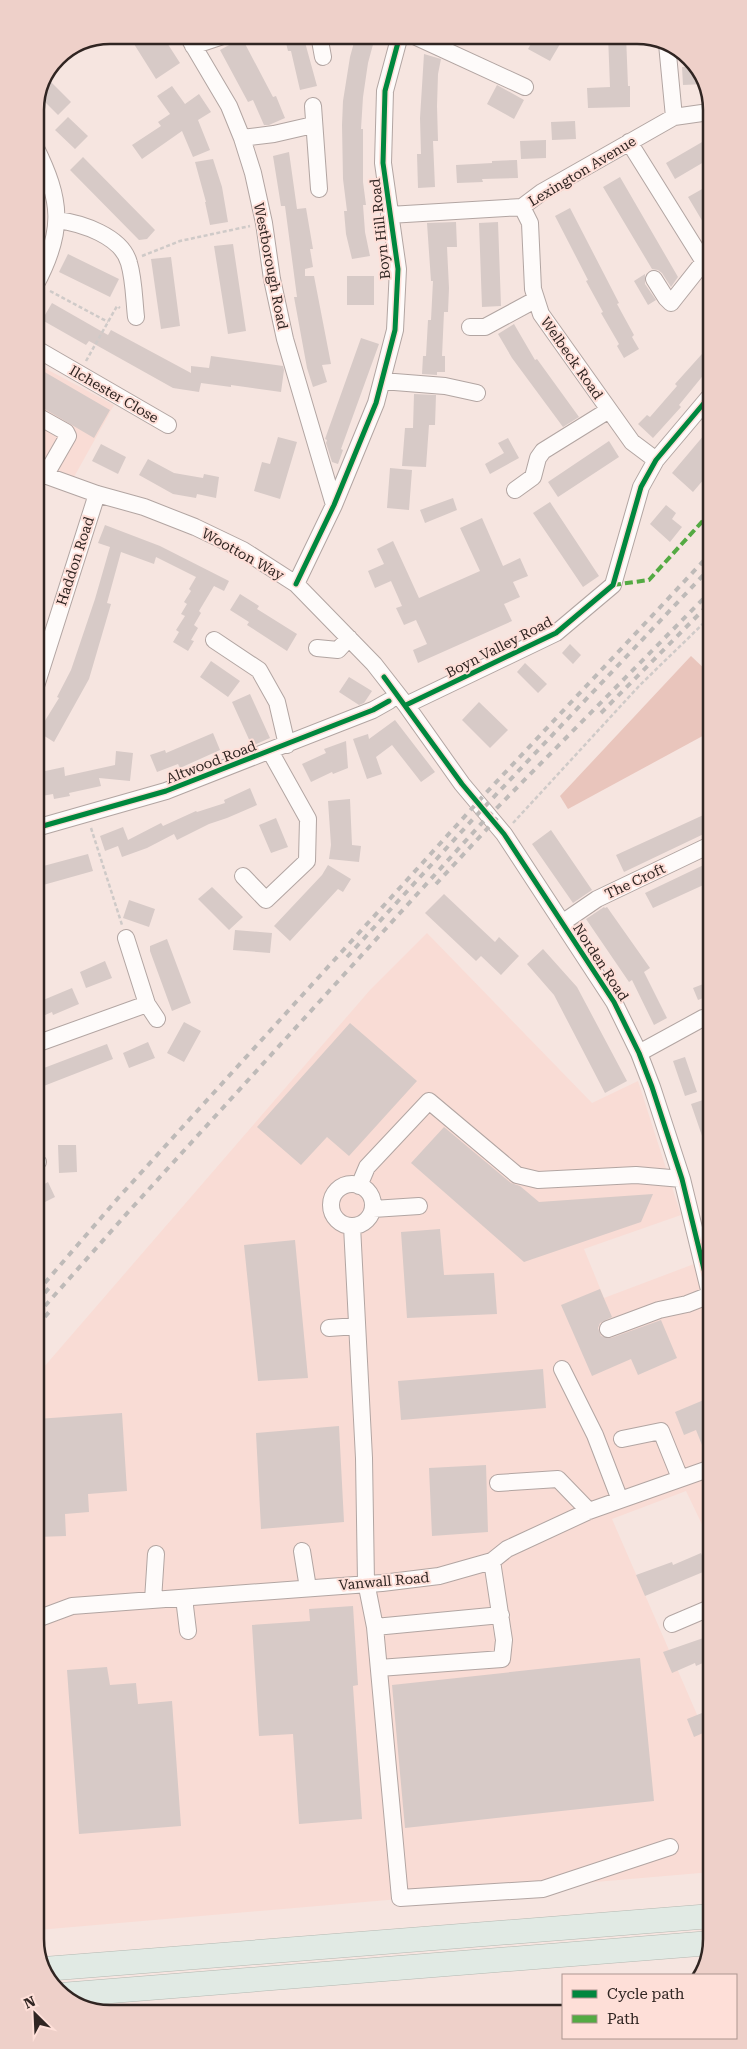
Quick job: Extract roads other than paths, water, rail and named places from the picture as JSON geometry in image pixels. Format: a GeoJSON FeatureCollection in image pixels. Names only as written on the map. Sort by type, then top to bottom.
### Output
{"type":"FeatureCollection","features":[{"type":"Feature","properties":{"kind":"highway"},"geometry":{"type":"LineString","coordinates":[[51,1968],[703,1917]]}},
{"type":"Feature","properties":{"kind":"highway"},"geometry":{"type":"LineString","coordinates":[[74,1994],[703,1944]]}},
{"type":"Feature","properties":{"kind":"street","name":"Westborough Road"},"geometry":{"type":"LineString","coordinates":[[192,44],[229,106],[253,173],[285,339],[334,506]]}},
{"type":"Feature","properties":{"kind":"street"},"geometry":{"type":"LineString","coordinates":[[321,44],[323,56]]}},
{"type":"Feature","properties":{"kind":"street","name":"Boyn Hill Road"},"geometry":{"type":"LineString","coordinates":[[296,584],[334,506],[376,403],[395,330],[398,269],[383,163],[385,91],[398,44]]}},
{"type":"Feature","properties":{"kind":"street"},"geometry":{"type":"LineString","coordinates":[[432,44],[525,87]]}},
{"type":"Feature","properties":{"kind":"street"},"geometry":{"type":"LineString","coordinates":[[668,52],[674,116]]}},
{"type":"Feature","properties":{"kind":"street"},"geometry":{"type":"LineString","coordinates":[[312,106],[319,189]]}},
{"type":"Feature","properties":{"kind":"street","name":"Lexington Avenue"},"geometry":{"type":"LineString","coordinates":[[389,215],[522,207],[542,192],[674,116],[703,113]]}},
{"type":"Feature","properties":{"kind":"street"},"geometry":{"type":"LineString","coordinates":[[242,138],[274,134],[313,124]]}},
{"type":"Feature","properties":{"kind":"street"},"geometry":{"type":"LineString","coordinates":[[630,142],[703,253]]}},
{"type":"Feature","properties":{"kind":"street"},"geometry":{"type":"LineString","coordinates":[[44,166],[51,181],[56,200],[57,220],[52,250],[44,267]]}},
{"type":"Feature","properties":{"kind":"street","name":"Welbeck Road"},"geometry":{"type":"LineString","coordinates":[[522,207],[530,223],[533,289],[541,314],[632,442],[656,460]]}},
{"type":"Feature","properties":{"kind":"street"},"geometry":{"type":"LineString","coordinates":[[57,220],[72,222],[102,233],[119,246],[129,261],[136,317]]}},
{"type":"Feature","properties":{"kind":"street"},"geometry":{"type":"LineString","coordinates":[[654,279],[671,303],[703,264]]}},
{"type":"Feature","properties":{"kind":"street"},"geometry":{"type":"LineString","coordinates":[[470,327],[485,327],[535,300]]}},
{"type":"Feature","properties":{"kind":"street","name":"Ilchester Close"},"geometry":{"type":"LineString","coordinates":[[44,353],[168,425]]}},
{"type":"Feature","properties":{"kind":"street"},"geometry":{"type":"LineString","coordinates":[[382,381],[445,386],[477,393]]}},
{"type":"Feature","properties":{"kind":"street","name":"Boyn Valley Road"},"geometry":{"type":"LineString","coordinates":[[406,705],[556,633],[613,586],[641,488],[656,460],[703,404]]}},
{"type":"Feature","properties":{"kind":"street"},"geometry":{"type":"LineString","coordinates":[[514,490],[533,477],[538,458],[543,451],[609,410]]}},
{"type":"Feature","properties":{"kind":"street"},"geometry":{"type":"LineString","coordinates":[[44,420],[66,432],[68,436],[44,470]]}},
{"type":"Feature","properties":{"kind":"street","name":"Wootton Way"},"geometry":{"type":"LineString","coordinates":[[44,470],[97,494],[144,507],[195,527],[242,550],[296,584],[374,664],[406,705]]}},
{"type":"Feature","properties":{"kind":"street","name":"Haddon Road"},"geometry":{"type":"LineString","coordinates":[[44,661],[97,494]]}},
{"type":"Feature","properties":{"kind":"street"},"geometry":{"type":"LineString","coordinates":[[317,648],[338,650],[348,638]]}},
{"type":"Feature","properties":{"kind":"street"},"geometry":{"type":"LineString","coordinates":[[214,640],[260,670],[277,702],[287,745]]}},
{"type":"Feature","properties":{"kind":"street","name":"Altwood Road"},"geometry":{"type":"LineString","coordinates":[[44,826],[166,791],[374,710],[389,701]]}},
{"type":"Feature","properties":{"kind":"street","name":"Norden Road"},"geometry":{"type":"LineString","coordinates":[[406,705],[462,784],[504,834],[614,1002],[640,1053],[703,1244]]}},
{"type":"Feature","properties":{"kind":"street"},"geometry":{"type":"LineString","coordinates":[[243,876],[266,900],[307,861],[308,818],[270,751]]}},
{"type":"Feature","properties":{"kind":"street","name":"The Croft"},"geometry":{"type":"LineString","coordinates":[[562,923],[597,899],[703,848]]}},
{"type":"Feature","properties":{"kind":"street"},"geometry":{"type":"LineString","coordinates":[[126,938],[147,1004],[157,1019]]}},
{"type":"Feature","properties":{"kind":"street"},"geometry":{"type":"LineString","coordinates":[[44,1041],[147,1004]]}},
{"type":"Feature","properties":{"kind":"street"},"geometry":{"type":"LineString","coordinates":[[640,1053],[703,1018]]}},
{"type":"Feature","properties":{"kind":"street"},"geometry":{"type":"LineString","coordinates":[[359,1186],[367,1167],[429,1101],[517,1175],[538,1180],[636,1175],[682,1179]]}},
{"type":"Feature","properties":{"kind":"street"},"geometry":{"type":"LineString","coordinates":[[352,1184],[359,1186],[370,1193],[373,1202],[373,1209],[369,1219],[352,1226],[338,1221],[331,1208],[336,1193],[341,1188],[352,1184]]}},
{"type":"Feature","properties":{"kind":"street"},"geometry":{"type":"LineString","coordinates":[[373,1209],[418,1206]]}},
{"type":"Feature","properties":{"kind":"street"},"geometry":{"type":"LineString","coordinates":[[352,1226],[364,1458],[366,1582],[375,1626],[400,1898],[543,1889],[670,1847]]}},
{"type":"Feature","properties":{"kind":"street"},"geometry":{"type":"LineString","coordinates":[[608,1329],[659,1310],[703,1299]]}},
{"type":"Feature","properties":{"kind":"street"},"geometry":{"type":"LineString","coordinates":[[328,1328],[357,1326]]}},
{"type":"Feature","properties":{"kind":"street"},"geometry":{"type":"LineString","coordinates":[[562,1369],[595,1435],[620,1500]]}},
{"type":"Feature","properties":{"kind":"street"},"geometry":{"type":"LineString","coordinates":[[622,1439],[661,1431],[680,1478]]}},
{"type":"Feature","properties":{"kind":"street","name":"Vanwall Road"},"geometry":{"type":"LineString","coordinates":[[44,1616],[72,1606],[366,1582],[382,1583],[439,1576],[492,1561],[507,1549],[589,1511],[703,1471]]}},
{"type":"Feature","properties":{"kind":"street"},"geometry":{"type":"LineString","coordinates":[[498,1483],[558,1479],[589,1511]]}},
{"type":"Feature","properties":{"kind":"street"},"geometry":{"type":"LineString","coordinates":[[302,1552],[308,1588]]}},
{"type":"Feature","properties":{"kind":"street"},"geometry":{"type":"LineString","coordinates":[[153,1600],[156,1554]]}},
{"type":"Feature","properties":{"kind":"street"},"geometry":{"type":"LineString","coordinates":[[379,1668],[502,1659],[504,1640],[492,1561]]}},
{"type":"Feature","properties":{"kind":"street"},"geometry":{"type":"LineString","coordinates":[[184,1598],[188,1631]]}},
{"type":"Feature","properties":{"kind":"street"},"geometry":{"type":"LineString","coordinates":[[672,1624],[703,1611]]}},
{"type":"Feature","properties":{"kind":"street"},"geometry":{"type":"LineString","coordinates":[[375,1626],[501,1615]]}},
{"type":"Feature","properties":{"kind":"railway"},"geometry":{"type":"LineString","coordinates":[[44,1284],[119,1197],[486,793],[703,561]]}},
{"type":"Feature","properties":{"kind":"railway"},"geometry":{"type":"LineString","coordinates":[[347,957],[474,818],[703,575]]}},
{"type":"Feature","properties":{"kind":"railway"},"geometry":{"type":"LineString","coordinates":[[44,1307],[480,825],[703,599]]}},
{"type":"Feature","properties":{"kind":"railway"},"geometry":{"type":"LineString","coordinates":[[601,713],[703,610]]}},
{"type":"Feature","properties":{"kind":"railway"},"geometry":{"type":"LineString","coordinates":[[436,884],[499,816]]}},
{"type":"Feature","properties":{"kind":"railway"},"geometry":{"type":"LineString","coordinates":[[44,1294],[49,1288]]}},
{"type":"Feature","properties":{"kind":"railway"},"geometry":{"type":"LineString","coordinates":[[44,1318],[49,1312]]}}]}
